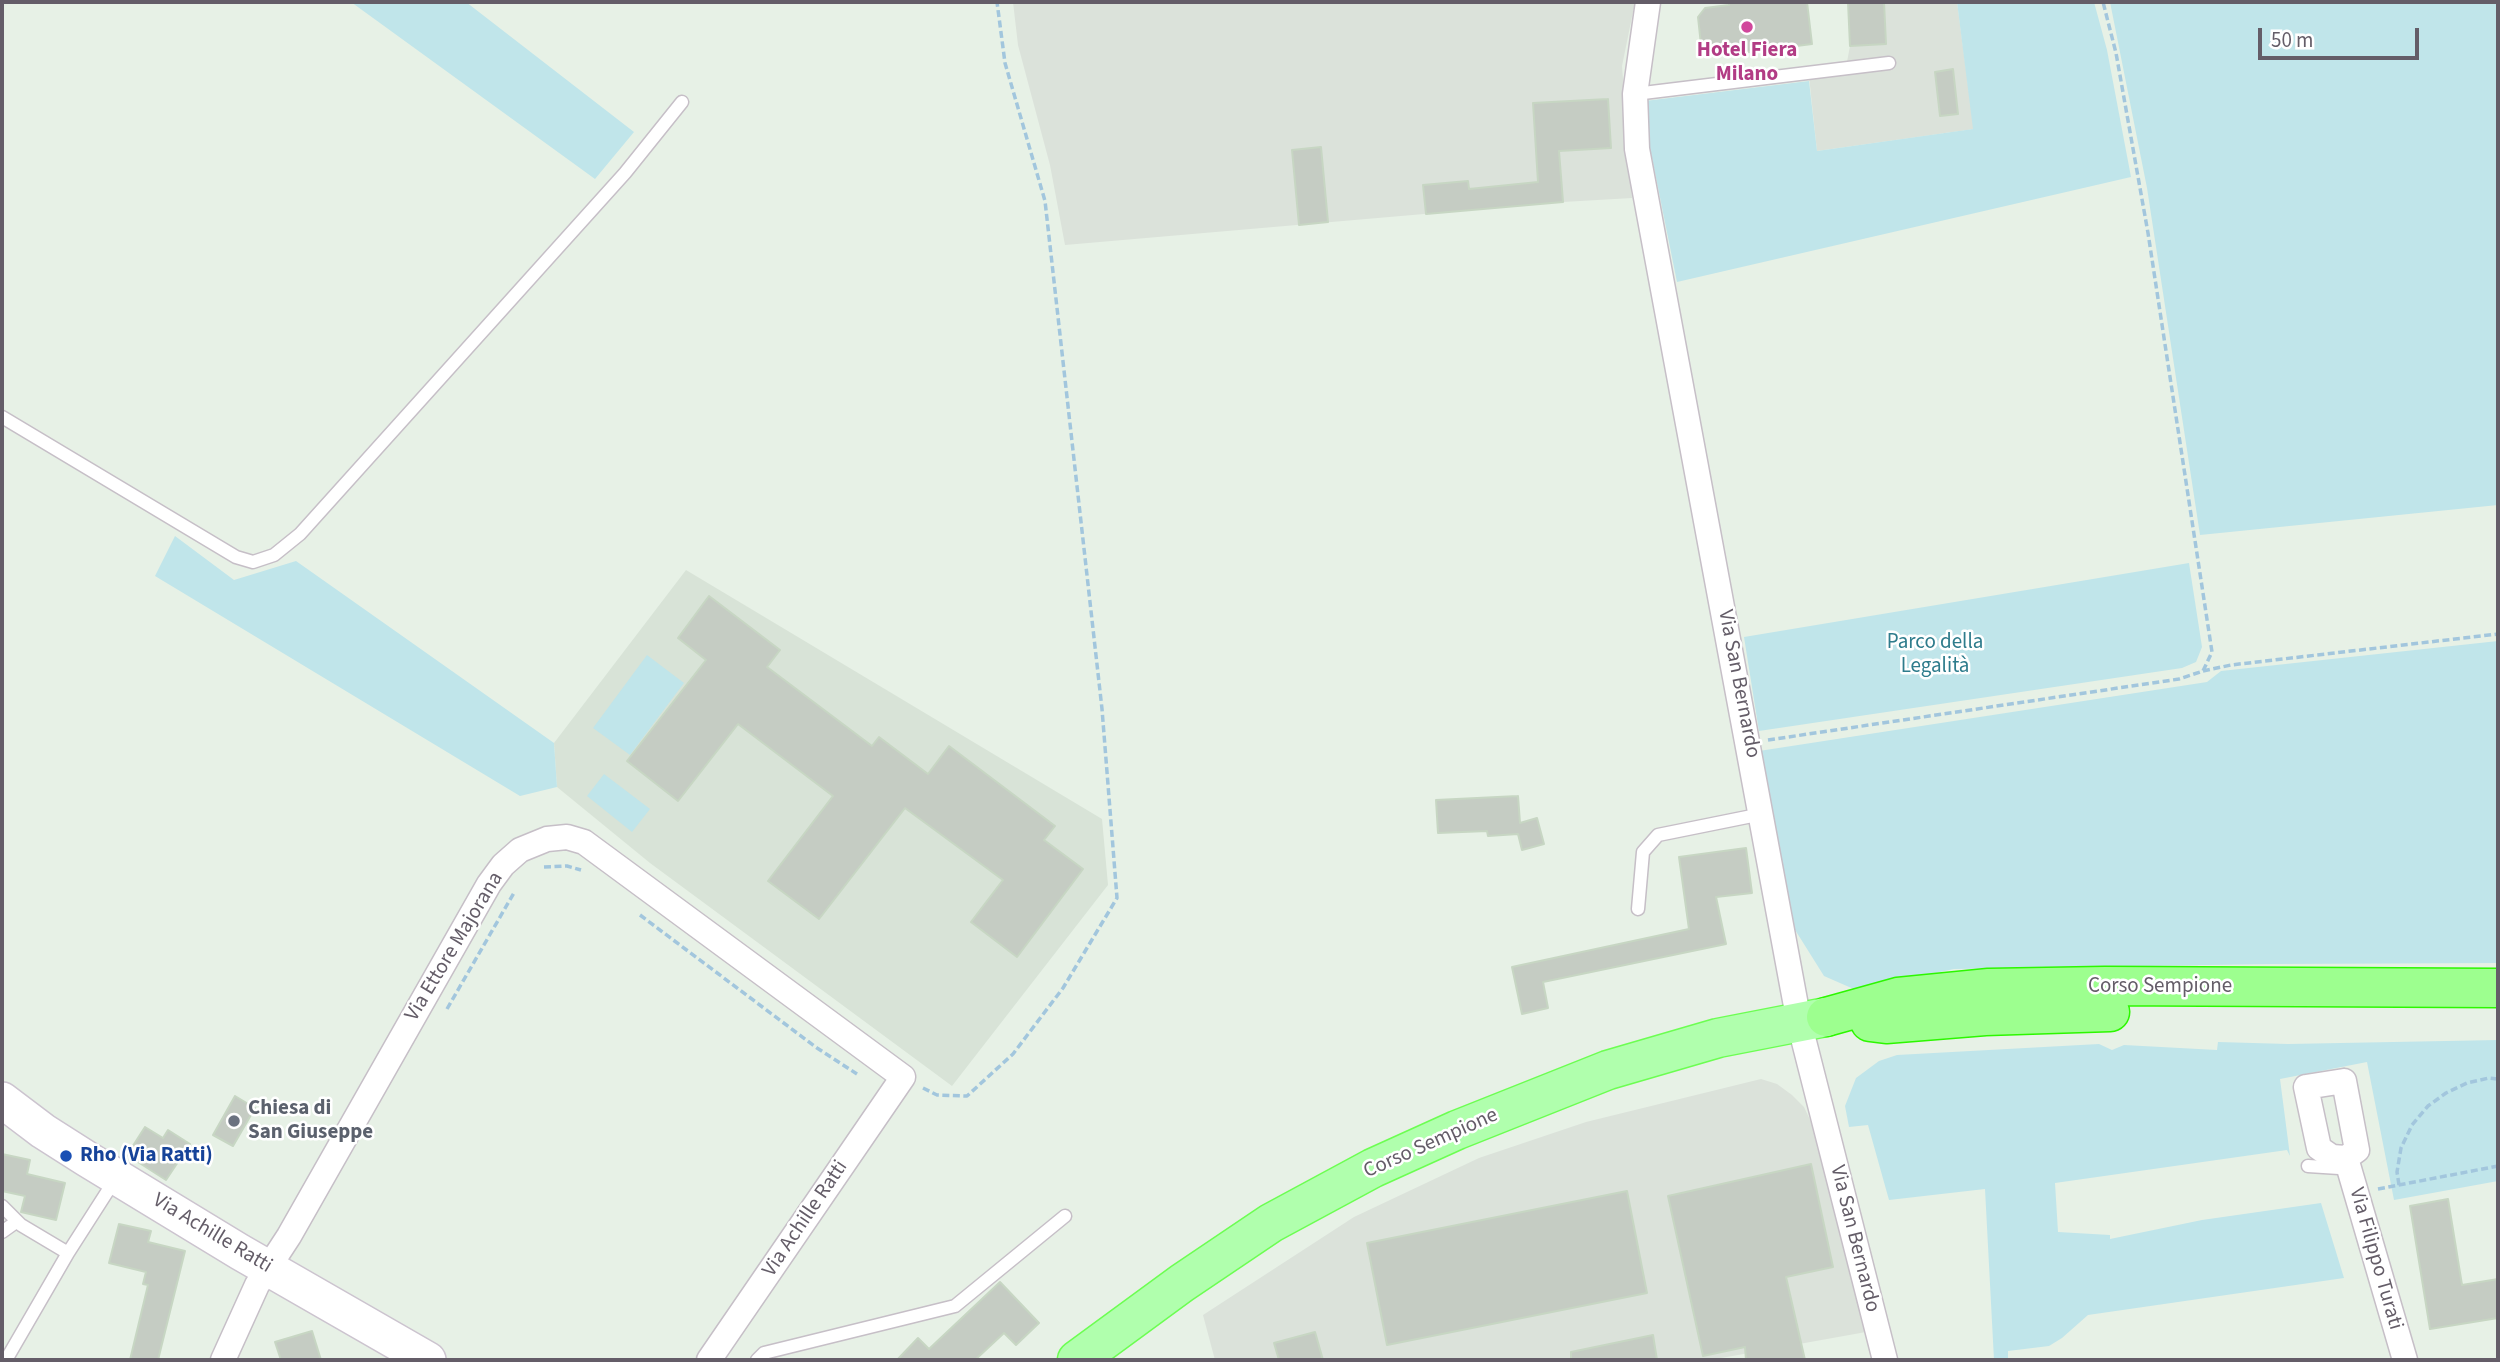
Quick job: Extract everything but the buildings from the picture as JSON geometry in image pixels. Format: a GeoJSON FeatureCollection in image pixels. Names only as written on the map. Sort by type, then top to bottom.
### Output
{"type":"FeatureCollection","features":[{"type":"Feature","properties":{"kind":"highway","name":"Corso Sempione"},"geometry":{"type":"LineString","coordinates":[[1813,1019],[1898,997],[1989,988],[2498,988]]}},
{"type":"Feature","properties":{"kind":"highway","name":"Corso Sempione"},"geometry":{"type":"LineString","coordinates":[[1813,1019],[1886,1024],[1936,1019],[2099,1012],[2498,1013]]}},
{"type":"Feature","properties":{"kind":"main road","name":"Corso Sempione"},"geometry":{"type":"LineString","coordinates":[[1077,1360],[1182,1283],[1271,1223],[1373,1168],[1457,1129],[1608,1070],[1718,1038],[1813,1019]]}},
{"type":"Feature","properties":{"kind":"street","name":"Via San Bernardo"},"geometry":{"type":"LineString","coordinates":[[1648,2],[1635,94],[1637,149],[1762,814],[1813,1019],[1885,1360]]}},
{"type":"Feature","properties":{"kind":"street","name":"Via Ettore Majorana"},"geometry":{"type":"LineString","coordinates":[[223,1360],[257,1285],[296,1223],[489,884],[503,865],[520,849],[547,839],[567,837],[584,842],[897,1086]]}},
{"type":"Feature","properties":{"kind":"street","name":"Via Achille Ratti"},"geometry":{"type":"LineString","coordinates":[[709,1360],[897,1086]]}},
{"type":"Feature","properties":{"kind":"street","name":"Via Achille Ratti"},"geometry":{"type":"LineString","coordinates":[[2,1100],[43,1131],[117,1177],[428,1360]]}},
{"type":"Feature","properties":{"kind":"street","name":"Via Filippo Turati"},"geometry":{"type":"LineString","coordinates":[[2347,1164],[2405,1360]]}},
{"type":"Feature","properties":{"kind":"lane"},"geometry":{"type":"LineString","coordinates":[[1635,94],[1889,63]]}},
{"type":"Feature","properties":{"kind":"lane"},"geometry":{"type":"LineString","coordinates":[[2,417],[236,557],[253,562],[274,555],[300,534],[328,503],[625,173],[682,102]]}},
{"type":"Feature","properties":{"kind":"lane"},"geometry":{"type":"LineString","coordinates":[[1639,909],[1643,852],[1658,835],[1762,814]]}},
{"type":"Feature","properties":{"kind":"lane"},"geometry":{"type":"LineString","coordinates":[[2308,1166],[2347,1164]]}},
{"type":"Feature","properties":{"kind":"lane"},"geometry":{"type":"LineString","coordinates":[[6,1360],[68,1253],[117,1177]]}},
{"type":"Feature","properties":{"kind":"lane"},"geometry":{"type":"LineString","coordinates":[[2,1206],[16,1222],[34,1235],[68,1253]]}},
{"type":"Feature","properties":{"kind":"lane"},"geometry":{"type":"LineString","coordinates":[[757,1360],[764,1353],[955,1306],[1065,1216]]}},
{"type":"Feature","properties":{"kind":"lane"},"geometry":{"type":"LineString","coordinates":[[2,1232],[16,1222]]}},
{"type":"Feature","properties":{"kind":"path"},"geometry":{"type":"LineString","coordinates":[[631,908],[817,1048],[897,1086],[937,1096],[967,1096],[1013,1054],[1063,988],[1117,898],[1100,695],[1045,201],[1005,63],[997,2]]}},
{"type":"Feature","properties":{"kind":"path"},"geometry":{"type":"LineString","coordinates":[[2103,2],[2116,53],[2148,233],[2213,652],[2203,671]]}},
{"type":"Feature","properties":{"kind":"path"},"geometry":{"type":"LineString","coordinates":[[1749,743],[2179,679],[2231,665],[2498,634]]}},
{"type":"Feature","properties":{"kind":"path"},"geometry":{"type":"LineString","coordinates":[[535,870],[551,865],[567,866],[589,874]]}},
{"type":"Feature","properties":{"kind":"path"},"geometry":{"type":"LineString","coordinates":[[441,1020],[516,888]]}},
{"type":"Feature","properties":{"kind":"path"},"geometry":{"type":"LineString","coordinates":[[2399,1185],[2397,1172],[2406,1135],[2428,1106],[2467,1083],[2489,1078],[2498,1079]]}},
{"type":"Feature","properties":{"kind":"path"},"geometry":{"type":"LineString","coordinates":[[2356,1193],[2498,1166]]}},
{"type":"Feature","properties":{"kind":"shaded area"},"geometry":{"type":"Polygon","coordinates":[[[1013,2],[1635,2],[1622,66],[1632,198],[1065,245],[1050,165],[1018,45],[1013,2]]]}},
{"type":"Feature","properties":{"kind":"shaded area"},"geometry":{"type":"Polygon","coordinates":[[[1848,2],[1957,2],[1974,129],[1817,151],[1808,67],[1847,62],[1850,46],[1848,2]]]}},
{"type":"Feature","properties":{"kind":"shaded area"},"geometry":{"type":"Polygon","coordinates":[[[686,570],[1102,819],[1108,885],[952,1086],[650,863],[557,787],[554,743],[686,570]]]}},
{"type":"Feature","properties":{"kind":"shaded area"},"geometry":{"type":"Polygon","coordinates":[[[1761,1079],[1777,1084],[1792,1095],[1804,1107],[1812,1124],[1866,1332],[1710,1360],[1215,1360],[1203,1315],[1354,1217],[1479,1158],[1586,1122],[1761,1079]]]}},
{"type":"Feature","properties":{"kind":"green space"},"geometry":{"type":"Polygon","coordinates":[[[351,2],[466,2],[634,132],[595,179],[351,2]]]}},
{"type":"Feature","properties":{"kind":"green space"},"geometry":{"type":"Polygon","coordinates":[[[1957,2],[2094,2],[2107,50],[2131,177],[1677,282],[1644,118],[1645,101],[1809,81],[1817,151],[1973,129],[1957,2]]]}},
{"type":"Feature","properties":{"kind":"green space"},"geometry":{"type":"Polygon","coordinates":[[[2110,2],[2498,2],[2498,505],[2200,535],[2147,188],[2110,2]]]}},
{"type":"Feature","properties":{"kind":"green space"},"geometry":{"type":"Polygon","coordinates":[[[175,536],[234,580],[296,561],[554,743],[557,787],[520,796],[155,576],[175,536]]]}},
{"type":"Feature","properties":{"kind":"green space","name":"Parco della Legalità"},"geometry":{"type":"Polygon","coordinates":[[[2189,563],[2202,647],[2196,662],[2182,668],[1759,731],[1744,637],[2189,563]]]}},
{"type":"Feature","properties":{"kind":"green space"},"geometry":{"type":"Polygon","coordinates":[[[2498,641],[2498,963],[1954,969],[1856,990],[1824,976],[1792,925],[1759,751],[2207,682],[2221,671],[2498,641]]]}},
{"type":"Feature","properties":{"kind":"green space"},"geometry":{"type":"Polygon","coordinates":[[[647,655],[684,683],[630,755],[593,728],[647,655]]]}},
{"type":"Feature","properties":{"kind":"green space"},"geometry":{"type":"Polygon","coordinates":[[[604,774],[650,809],[632,832],[587,796],[604,774]]]}},
{"type":"Feature","properties":{"kind":"green space"},"geometry":{"type":"Polygon","coordinates":[[[2498,1040],[2498,1181],[2394,1200],[2367,1062],[2280,1079],[2290,1156],[2287,1150],[2055,1183],[2058,1232],[2110,1235],[2110,1239],[2202,1220],[2321,1203],[2344,1278],[2088,1315],[2049,1346],[2008,1351],[2008,1360],[1994,1360],[1985,1189],[1889,1200],[1868,1125],[1849,1127],[1845,1106],[1856,1078],[1879,1061],[1897,1055],[2099,1044],[2112,1050],[2124,1045],[2217,1050],[2218,1042],[2288,1044],[2498,1040]]]}},
{"type":"Feature","properties":{"kind":"place","name":"Hotel Fiera Milano"},"geometry":{"type":"Point","coordinates":[1747,27]}},
{"type":"Feature","properties":{"kind":"place","name":"Chiesa di San Giuseppe"},"geometry":{"type":"Point","coordinates":[234,1121]}},
{"type":"Feature","properties":{"kind":"place","name":"Rho (Via Ratti)"},"geometry":{"type":"Point","coordinates":[66,1156]}}]}
